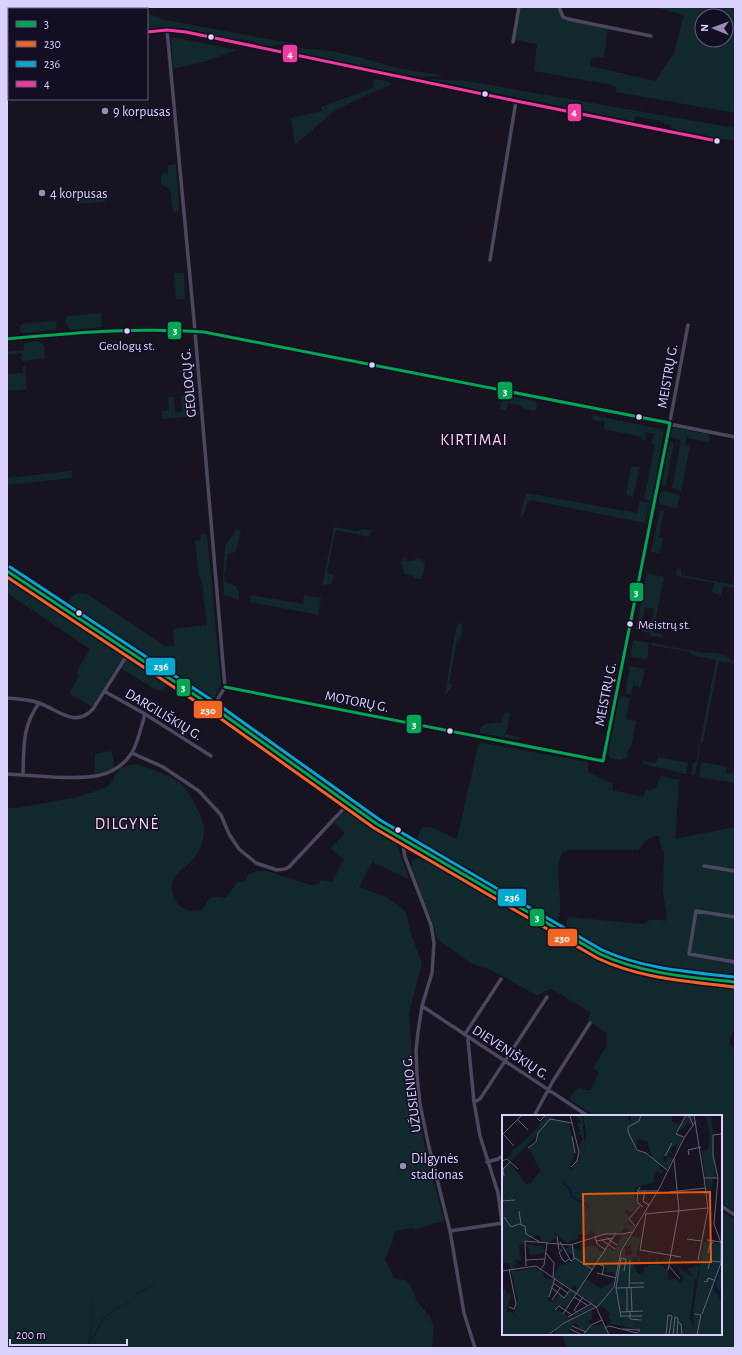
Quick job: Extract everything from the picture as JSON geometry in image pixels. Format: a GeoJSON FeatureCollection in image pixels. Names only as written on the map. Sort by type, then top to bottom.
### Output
{"type":"FeatureCollection","features":[{"type":"Feature","properties":{"kind":"main road"},"geometry":{"type":"LineString","coordinates":[[7,571],[212,707],[377,824],[610,960],[642,970],[735,982]]}},
{"type":"Feature","properties":{"kind":"street"},"geometry":{"type":"LineString","coordinates":[[513,42],[519,7]]}},
{"type":"Feature","properties":{"kind":"street"},"geometry":{"type":"LineString","coordinates":[[559,7],[563,17],[568,19],[651,36]]}},
{"type":"Feature","properties":{"kind":"street"},"geometry":{"type":"LineString","coordinates":[[148,32],[167,30],[186,32],[516,101],[717,141]]}},
{"type":"Feature","properties":{"kind":"street","name":"GEOLOGŲ G."},"geometry":{"type":"LineString","coordinates":[[167,30],[195,331],[225,687]]}},
{"type":"Feature","properties":{"kind":"street"},"geometry":{"type":"LineString","coordinates":[[490,260],[516,101]]}},
{"type":"Feature","properties":{"kind":"street","name":"MEISTRŲ G."},"geometry":{"type":"LineString","coordinates":[[603,761],[653,514],[688,325]]}},
{"type":"Feature","properties":{"kind":"street"},"geometry":{"type":"LineString","coordinates":[[7,339],[111,331],[195,331],[735,437]]}},
{"type":"Feature","properties":{"kind":"street"},"geometry":{"type":"LineString","coordinates":[[7,698],[25,699],[39,703],[68,716],[79,718],[87,716],[129,652]]}},
{"type":"Feature","properties":{"kind":"street"},"geometry":{"type":"LineString","coordinates":[[212,707],[225,687]]}},
{"type":"Feature","properties":{"kind":"street","name":"MOTORŲ G."},"geometry":{"type":"LineString","coordinates":[[225,687],[603,761]]}},
{"type":"Feature","properties":{"kind":"street","name":"DARGILIŠKIŲ G."},"geometry":{"type":"LineString","coordinates":[[104,692],[145,714],[211,756]]}},
{"type":"Feature","properties":{"kind":"street"},"geometry":{"type":"LineString","coordinates":[[23,775],[24,738],[26,726],[31,714],[39,703]]}},
{"type":"Feature","properties":{"kind":"street"},"geometry":{"type":"LineString","coordinates":[[7,774],[78,778],[101,776],[112,772],[121,766],[132,753],[145,714]]}},
{"type":"Feature","properties":{"kind":"street"},"geometry":{"type":"LineString","coordinates":[[132,753],[163,767],[199,791],[221,815],[239,849],[256,863],[277,870],[287,868],[348,804]]}},
{"type":"Feature","properties":{"kind":"street","name":"UŽUSIENIO G."},"geometry":{"type":"LineString","coordinates":[[406,841],[403,850],[434,937],[435,952],[432,973],[418,1025],[416,1051],[420,1104],[450,1231],[460,1294],[475,1348]]}},
{"type":"Feature","properties":{"kind":"street"},"geometry":{"type":"LineString","coordinates":[[704,866],[735,871]]}},
{"type":"Feature","properties":{"kind":"street"},"geometry":{"type":"LineString","coordinates":[[735,917],[696,911],[689,954],[735,962]]}},
{"type":"Feature","properties":{"kind":"street"},"geometry":{"type":"LineString","coordinates":[[465,1034],[502,979]]}},
{"type":"Feature","properties":{"kind":"street"},"geometry":{"type":"LineString","coordinates":[[474,1102],[480,1099],[547,997]]}},
{"type":"Feature","properties":{"kind":"street","name":"DIEVENIŠKIŲ G."},"geometry":{"type":"LineString","coordinates":[[422,1006],[587,1115]]}},
{"type":"Feature","properties":{"kind":"street"},"geometry":{"type":"LineString","coordinates":[[535,1115],[548,1089],[590,1023]]}},
{"type":"Feature","properties":{"kind":"street"},"geometry":{"type":"LineString","coordinates":[[469,1037],[468,1040],[474,1102],[480,1136],[498,1193],[502,1217]]}},
{"type":"Feature","properties":{"kind":"street"},"geometry":{"type":"LineString","coordinates":[[487,1162],[498,1159],[502,1156]]}},
{"type":"Feature","properties":{"kind":"street"},"geometry":{"type":"LineString","coordinates":[[722,1207],[735,1215]]}},
{"type":"Feature","properties":{"kind":"street"},"geometry":{"type":"LineString","coordinates":[[450,1231],[502,1223]]}},
{"type":"Feature","properties":{"kind":"green space"},"geometry":{"type":"Polygon","coordinates":[[[7,7],[111,8],[8,8],[7,40],[7,7]]]}},
{"type":"Feature","properties":{"kind":"green space"},"geometry":{"type":"Polygon","coordinates":[[[521,7],[561,7],[566,20],[608,29],[604,57],[591,58],[590,66],[655,81],[674,53],[684,15],[654,7],[735,7],[735,113],[616,92],[616,87],[612,85],[534,71],[537,44],[514,40],[521,7]]]}},
{"type":"Feature","properties":{"kind":"green space"},"geometry":{"type":"Polygon","coordinates":[[[148,14],[160,17],[160,19],[295,44],[266,46],[247,40],[232,39],[178,28],[165,27],[148,29],[148,14]]]}},
{"type":"Feature","properties":{"kind":"green space"},"geometry":{"type":"Polygon","coordinates":[[[171,37],[237,50],[207,61],[173,69],[171,37]]]}},
{"type":"Feature","properties":{"kind":"green space"},"geometry":{"type":"Polygon","coordinates":[[[276,48],[331,51],[397,68],[446,76],[419,77],[276,48]]]}},
{"type":"Feature","properties":{"kind":"green space"},"geometry":{"type":"Polygon","coordinates":[[[374,79],[390,82],[390,85],[334,111],[295,145],[291,118],[322,111],[321,107],[373,88],[374,79]]]}},
{"type":"Feature","properties":{"kind":"green space"},"geometry":{"type":"Polygon","coordinates":[[[427,79],[467,81],[735,128],[735,141],[673,130],[671,129],[670,125],[664,124],[664,122],[636,116],[634,121],[632,121],[427,79]]]}},
{"type":"Feature","properties":{"kind":"green space"},"geometry":{"type":"Polygon","coordinates":[[[176,164],[179,211],[173,212],[170,189],[161,184],[161,174],[168,173],[168,165],[176,164]]]}},
{"type":"Feature","properties":{"kind":"green space"},"geometry":{"type":"Polygon","coordinates":[[[104,192],[105,202],[76,204],[75,194],[104,192]]]}},
{"type":"Feature","properties":{"kind":"green space"},"geometry":{"type":"Polygon","coordinates":[[[174,273],[184,273],[185,299],[176,299],[174,273]]]}},
{"type":"Feature","properties":{"kind":"green space"},"geometry":{"type":"Polygon","coordinates":[[[101,313],[102,327],[70,330],[65,321],[67,316],[101,313]]]}},
{"type":"Feature","properties":{"kind":"green space"},"geometry":{"type":"Polygon","coordinates":[[[55,321],[57,324],[56,330],[22,333],[20,331],[20,326],[22,324],[55,321]]]}},
{"type":"Feature","properties":{"kind":"green space"},"geometry":{"type":"Polygon","coordinates":[[[37,341],[44,345],[45,358],[22,361],[21,353],[7,355],[7,352],[24,350],[24,343],[37,341]]]}},
{"type":"Feature","properties":{"kind":"green space"},"geometry":{"type":"Polygon","coordinates":[[[25,365],[27,389],[7,391],[7,374],[23,373],[23,366],[25,365]]]}},
{"type":"Feature","properties":{"kind":"green space"},"geometry":{"type":"Polygon","coordinates":[[[193,394],[194,412],[187,412],[187,417],[162,419],[162,411],[169,410],[168,397],[174,397],[175,412],[182,412],[181,396],[193,394]]]}},
{"type":"Feature","properties":{"kind":"green space"},"geometry":{"type":"Polygon","coordinates":[[[504,395],[535,401],[537,405],[536,410],[533,411],[523,408],[522,406],[508,403],[506,411],[500,409],[504,395]]]}},
{"type":"Feature","properties":{"kind":"green space"},"geometry":{"type":"Polygon","coordinates":[[[593,415],[661,429],[660,440],[662,429],[664,431],[648,524],[646,524],[650,501],[644,499],[655,445],[651,444],[654,434],[646,432],[645,440],[641,439],[642,437],[604,429],[605,422],[592,420],[593,415]]]}},
{"type":"Feature","properties":{"kind":"green space"},"geometry":{"type":"Polygon","coordinates":[[[676,428],[708,434],[710,439],[709,442],[687,438],[685,445],[690,446],[681,491],[672,488],[681,440],[670,437],[672,429],[676,428]]]}},
{"type":"Feature","properties":{"kind":"green space"},"geometry":{"type":"Polygon","coordinates":[[[670,442],[674,443],[666,485],[664,487],[662,483],[670,442]]]}},
{"type":"Feature","properties":{"kind":"green space"},"geometry":{"type":"Polygon","coordinates":[[[633,466],[640,467],[633,497],[627,495],[626,493],[633,466]]]}},
{"type":"Feature","properties":{"kind":"green space"},"geometry":{"type":"Polygon","coordinates":[[[72,471],[72,478],[7,485],[7,478],[72,471]]]}},
{"type":"Feature","properties":{"kind":"green space"},"geometry":{"type":"Polygon","coordinates":[[[664,491],[680,495],[677,509],[660,504],[659,500],[661,492],[664,491]]]}},
{"type":"Feature","properties":{"kind":"green space"},"geometry":{"type":"Polygon","coordinates":[[[526,493],[637,513],[640,501],[649,503],[645,523],[531,500],[527,504],[523,516],[520,515],[526,493]]]}},
{"type":"Feature","properties":{"kind":"green space"},"geometry":{"type":"Polygon","coordinates":[[[660,510],[664,511],[659,537],[663,538],[660,553],[651,552],[660,510]]]}},
{"type":"Feature","properties":{"kind":"green space"},"geometry":{"type":"Polygon","coordinates":[[[334,527],[357,531],[362,529],[372,530],[369,537],[337,530],[335,532],[327,573],[334,575],[332,584],[322,585],[334,527]]]}},
{"type":"Feature","properties":{"kind":"green space"},"geometry":{"type":"Polygon","coordinates":[[[235,529],[241,530],[236,552],[228,554],[224,576],[225,582],[237,586],[239,600],[224,595],[223,578],[225,546],[232,535],[234,535],[235,529]]]}},
{"type":"Feature","properties":{"kind":"green space"},"geometry":{"type":"Polygon","coordinates":[[[200,534],[207,534],[221,683],[218,692],[211,699],[207,699],[169,673],[162,671],[92,624],[83,615],[70,607],[69,604],[75,594],[87,594],[165,646],[174,646],[173,629],[207,625],[195,541],[201,540],[200,534]]]}},
{"type":"Feature","properties":{"kind":"green space"},"geometry":{"type":"Polygon","coordinates":[[[405,557],[407,561],[412,561],[417,558],[425,562],[421,579],[416,579],[405,574],[401,563],[405,557]]]}},
{"type":"Feature","properties":{"kind":"green space"},"geometry":{"type":"Polygon","coordinates":[[[677,568],[681,569],[681,575],[735,585],[735,588],[723,586],[721,595],[712,593],[714,583],[679,577],[676,575],[677,568]]]}},
{"type":"Feature","properties":{"kind":"green space"},"geometry":{"type":"Polygon","coordinates":[[[647,573],[664,577],[653,632],[663,635],[662,638],[650,636],[650,633],[642,632],[643,628],[650,630],[654,609],[645,607],[640,631],[636,630],[647,573]]]}},
{"type":"Feature","properties":{"kind":"green space"},"geometry":{"type":"Polygon","coordinates":[[[7,576],[169,684],[162,691],[156,690],[117,666],[92,707],[69,693],[79,676],[76,673],[90,649],[7,593],[7,576]]]}},
{"type":"Feature","properties":{"kind":"green space"},"geometry":{"type":"Polygon","coordinates":[[[251,595],[303,604],[304,595],[321,598],[318,615],[250,602],[251,595]]]}},
{"type":"Feature","properties":{"kind":"green space"},"geometry":{"type":"Polygon","coordinates":[[[458,623],[463,626],[460,641],[457,640],[449,683],[452,684],[451,688],[445,696],[454,639],[458,623]]]}},
{"type":"Feature","properties":{"kind":"green space"},"geometry":{"type":"Polygon","coordinates":[[[633,640],[649,643],[647,659],[630,657],[633,640]]]}},
{"type":"Feature","properties":{"kind":"green space"},"geometry":{"type":"Polygon","coordinates":[[[651,643],[704,653],[719,654],[735,662],[719,661],[695,775],[691,775],[693,763],[696,763],[716,660],[691,655],[691,652],[650,645],[651,643]]]}},
{"type":"Feature","properties":{"kind":"green space"},"geometry":{"type":"Polygon","coordinates":[[[630,666],[645,669],[641,687],[633,685],[631,695],[625,693],[630,666]]]}},
{"type":"Feature","properties":{"kind":"green space"},"geometry":{"type":"Polygon","coordinates":[[[621,696],[630,699],[626,719],[636,721],[631,748],[628,750],[627,757],[620,760],[610,758],[608,754],[619,698],[621,696]]]}},
{"type":"Feature","properties":{"kind":"green space"},"geometry":{"type":"Polygon","coordinates":[[[505,712],[510,713],[506,734],[519,737],[519,740],[480,733],[480,729],[484,725],[501,723],[505,712]]]}},
{"type":"Feature","properties":{"kind":"green space"},"geometry":{"type":"Polygon","coordinates":[[[482,743],[588,762],[588,772],[613,784],[612,790],[643,797],[646,790],[657,787],[660,776],[679,780],[675,839],[735,827],[735,978],[667,970],[628,962],[604,951],[565,928],[568,917],[643,924],[651,920],[666,921],[667,918],[663,892],[664,853],[659,836],[652,837],[647,840],[642,844],[639,850],[569,850],[563,853],[559,861],[558,868],[560,914],[558,922],[556,923],[419,844],[418,836],[422,827],[431,827],[457,839],[478,745],[482,743]]]}},
{"type":"Feature","properties":{"kind":"green space"},"geometry":{"type":"Polygon","coordinates":[[[110,751],[112,753],[114,765],[113,769],[96,774],[95,754],[110,751]]]}},
{"type":"Feature","properties":{"kind":"green space"},"geometry":{"type":"Polygon","coordinates":[[[658,757],[688,763],[686,774],[643,764],[643,761],[656,763],[658,757]]]}},
{"type":"Feature","properties":{"kind":"green space"},"geometry":{"type":"Polygon","coordinates":[[[702,762],[727,767],[726,773],[735,774],[735,783],[699,777],[702,762]]]}},
{"type":"Feature","properties":{"kind":"green space"},"geometry":{"type":"Polygon","coordinates":[[[137,764],[164,774],[183,785],[191,796],[203,822],[204,836],[199,851],[173,879],[172,884],[175,900],[182,907],[191,911],[202,910],[210,898],[226,898],[237,882],[244,882],[249,874],[257,871],[267,871],[310,885],[319,884],[321,880],[332,882],[344,859],[330,848],[345,833],[334,823],[346,810],[393,839],[397,844],[409,879],[372,862],[359,887],[388,898],[406,912],[411,934],[422,963],[409,1013],[412,1058],[416,1096],[425,1147],[444,1221],[416,1230],[412,1228],[395,1231],[385,1259],[394,1278],[405,1280],[410,1284],[417,1301],[430,1317],[434,1328],[432,1348],[7,1348],[7,808],[20,808],[73,798],[105,788],[112,782],[116,773],[121,768],[137,764]]]}},
{"type":"Feature","properties":{"kind":"green space"},"geometry":{"type":"Polygon","coordinates":[[[417,858],[423,860],[481,889],[598,958],[622,969],[653,976],[735,986],[735,1029],[730,1038],[730,1045],[735,1050],[734,1210],[722,1204],[722,1115],[593,1115],[569,1099],[576,1089],[580,1088],[590,1091],[599,1073],[593,1068],[607,1045],[606,1033],[588,1020],[590,1013],[588,1011],[552,989],[536,995],[489,969],[472,964],[437,939],[432,920],[411,867],[413,860],[417,858]]]}},
{"type":"Feature","properties":{"kind":"green space"},"geometry":{"type":"Polygon","coordinates":[[[722,1211],[735,1220],[735,1348],[567,1348],[560,1335],[722,1335],[722,1211]]]}},
{"type":"Feature","properties":{"kind":"waterway"},"geometry":{"type":"LineString","coordinates":[[85,1348],[91,1341],[104,1318],[115,1309],[126,1304],[137,1294],[155,1285]]}},
{"type":"Feature","properties":{"kind":"waterway"},"geometry":{"type":"LineString","coordinates":[[89,1342],[92,1326],[92,1299]]}},
{"type":"Feature","properties":{"kind":"transit line","name":"4"},"geometry":{"type":"LineString","coordinates":[[148,32],[167,30],[186,32],[516,101],[717,141]]}},
{"type":"Feature","properties":{"kind":"transit line","name":"3"},"geometry":{"type":"LineString","coordinates":[[7,339],[130,330],[204,332],[670,423]]}},
{"type":"Feature","properties":{"kind":"transit line","name":"3"},"geometry":{"type":"LineString","coordinates":[[603,761],[670,423]]}},
{"type":"Feature","properties":{"kind":"transit line","name":"236"},"geometry":{"type":"LineString","coordinates":[[10,567],[216,703],[380,820],[602,950],[634,962],[650,966],[735,977]]}},
{"type":"Feature","properties":{"kind":"transit line","name":"3"},"geometry":{"type":"LineString","coordinates":[[7,571],[213,707],[377,824],[600,954],[616,961],[666,974],[735,982]]}},
{"type":"Feature","properties":{"kind":"transit line","name":"230"},"geometry":{"type":"LineString","coordinates":[[7,577],[210,711],[374,828],[597,958],[630,971],[647,975],[734,987]]}},
{"type":"Feature","properties":{"kind":"transit line","name":"3"},"geometry":{"type":"LineString","coordinates":[[225,687],[603,761]]}},
{"type":"Feature","properties":{"kind":"place","name":"9 korpusas"},"geometry":{"type":"Point","coordinates":[105,111]}},
{"type":"Feature","properties":{"kind":"place","name":"4 korpusas"},"geometry":{"type":"Point","coordinates":[42,193]}},
{"type":"Feature","properties":{"kind":"place","name":"Geologų st."},"geometry":{"type":"Point","coordinates":[127,331]}},
{"type":"Feature","properties":{"kind":"place","name":"Meistrų st."},"geometry":{"type":"Point","coordinates":[630,624]}},
{"type":"Feature","properties":{"kind":"place","name":"Dilgynės stadionas"},"geometry":{"type":"Point","coordinates":[403,1166]}},
{"type":"Feature","properties":{"kind":"district","name":"KIRTIMAI"},"geometry":{"type":"Point","coordinates":[474,439]}},
{"type":"Feature","properties":{"kind":"district","name":"DILGYNĖ"},"geometry":{"type":"Point","coordinates":[127,823]}}]}
